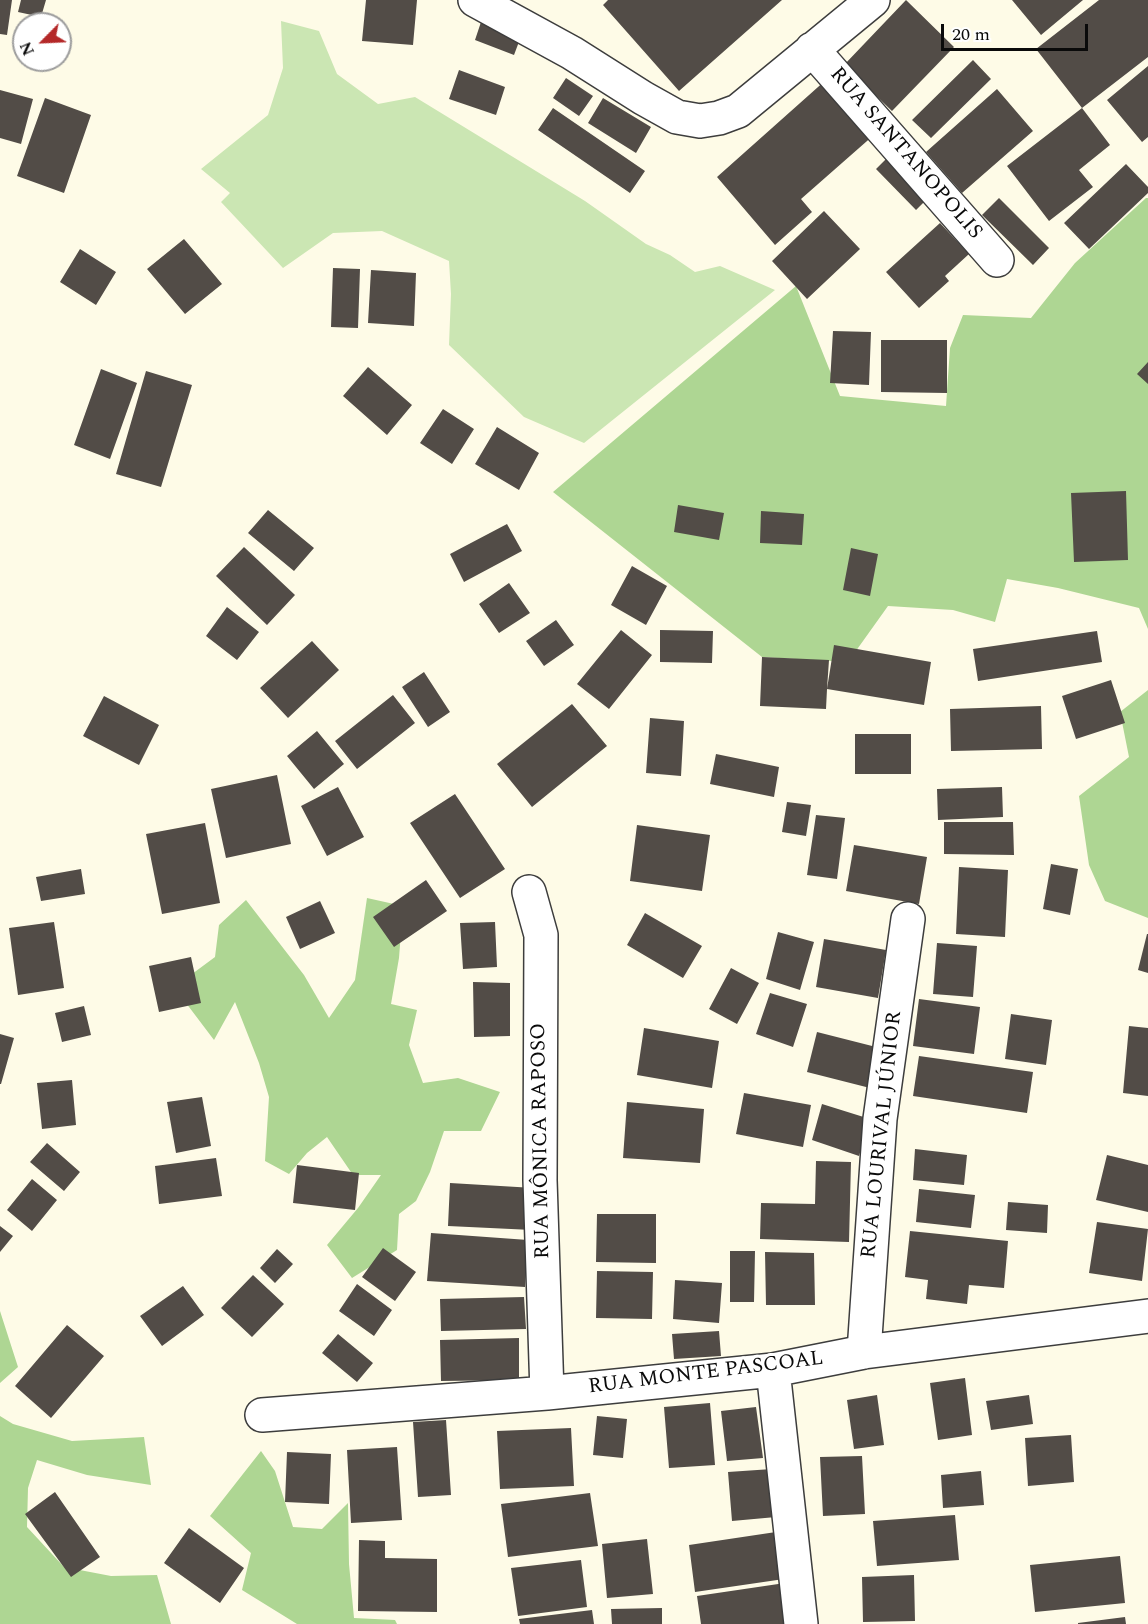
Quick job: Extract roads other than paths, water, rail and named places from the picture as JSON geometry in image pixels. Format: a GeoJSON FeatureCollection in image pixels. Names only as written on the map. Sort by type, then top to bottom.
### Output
{"type":"FeatureCollection","features":[{"type":"Feature","properties":{"kind":"street"},"geometry":{"type":"LineString","coordinates":[[476,0],[572,53],[660,108],[677,117],[700,121],[719,118],[738,111],[873,0]]}},
{"type":"Feature","properties":{"kind":"street","name":"RUA SANTANOPOLIS"},"geometry":{"type":"LineString","coordinates":[[812,48],[997,260]]}},
{"type":"Feature","properties":{"kind":"street","name":"RUA MÔNICA RAPOSO"},"geometry":{"type":"LineString","coordinates":[[529,892],[541,935],[540,1180],[547,1393]]}},
{"type":"Feature","properties":{"kind":"street","name":"RUA LOURIVAL JÚNIOR"},"geometry":{"type":"LineString","coordinates":[[864,1353],[880,1119],[908,919]]}},
{"type":"Feature","properties":{"kind":"street","name":"RUA MONTE PASCOAL"},"geometry":{"type":"LineString","coordinates":[[262,1415],[547,1393],[773,1370],[864,1353],[1148,1316]]}},
{"type":"Feature","properties":{"kind":"street"},"geometry":{"type":"LineString","coordinates":[[773,1370],[801,1624]]}}]}
